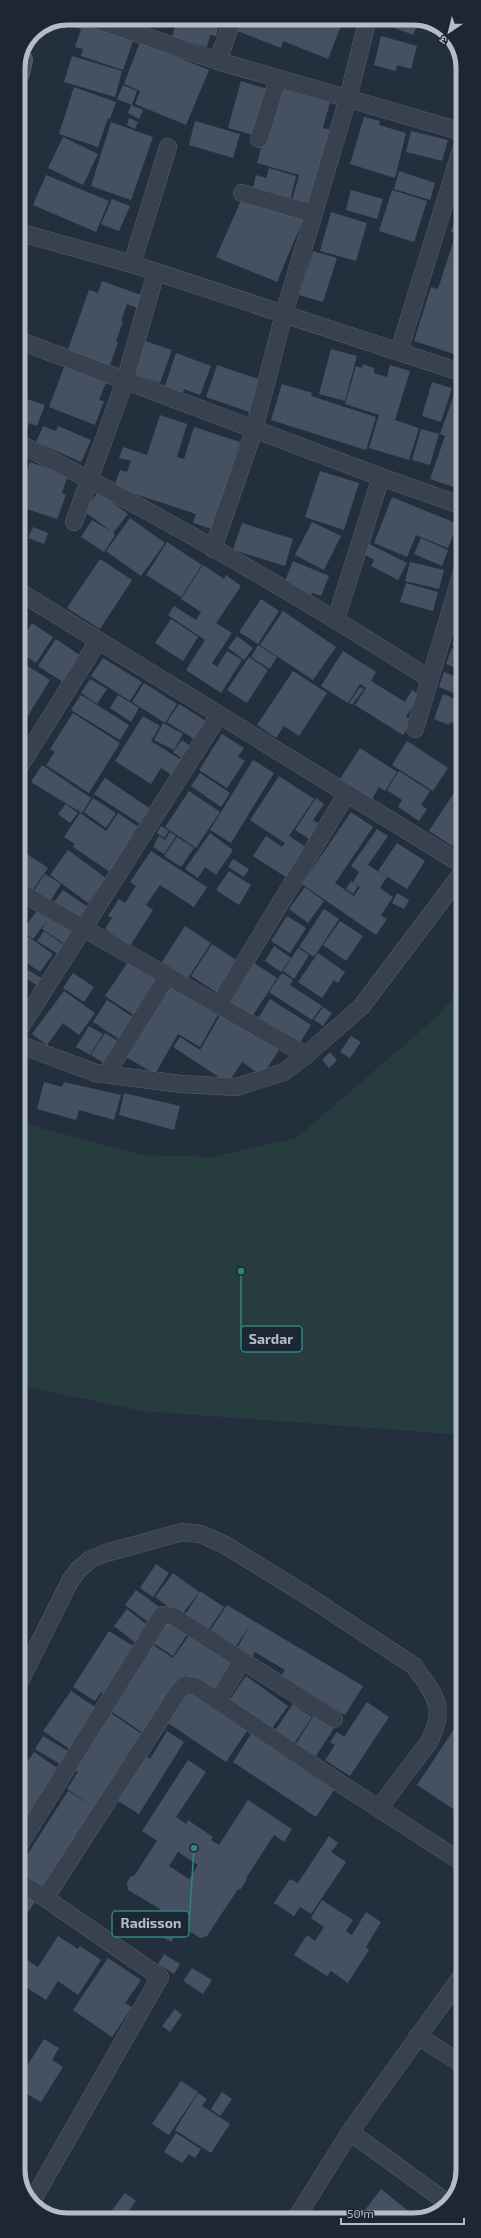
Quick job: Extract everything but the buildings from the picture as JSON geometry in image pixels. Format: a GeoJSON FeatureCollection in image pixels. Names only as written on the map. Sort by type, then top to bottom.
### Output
{"type":"FeatureCollection","features":[{"type":"Feature","properties":{"kind":"street"},"geometry":{"type":"LineString","coordinates":[[112,25],[218,61],[456,130]]}},
{"type":"Feature","properties":{"kind":"street"},"geometry":{"type":"LineString","coordinates":[[218,61],[231,25]]}},
{"type":"Feature","properties":{"kind":"street"},"geometry":{"type":"LineString","coordinates":[[213,549],[254,430],[284,314],[348,98],[366,25]]}},
{"type":"Feature","properties":{"kind":"street"},"geometry":{"type":"LineString","coordinates":[[259,138],[278,79]]}},
{"type":"Feature","properties":{"kind":"street"},"geometry":{"type":"LineString","coordinates":[[132,264],[168,147]]}},
{"type":"Feature","properties":{"kind":"street"},"geometry":{"type":"LineString","coordinates":[[398,351],[456,166]]}},
{"type":"Feature","properties":{"kind":"street"},"geometry":{"type":"LineString","coordinates":[[242,193],[314,214]]}},
{"type":"Feature","properties":{"kind":"street"},"geometry":{"type":"LineString","coordinates":[[25,234],[132,264],[456,370]]}},
{"type":"Feature","properties":{"kind":"street"},"geometry":{"type":"LineString","coordinates":[[74,522],[91,480],[125,382],[156,272]]}},
{"type":"Feature","properties":{"kind":"street"},"geometry":{"type":"LineString","coordinates":[[25,343],[125,382],[380,477],[456,504]]}},
{"type":"Feature","properties":{"kind":"street"},"geometry":{"type":"LineString","coordinates":[[25,447],[91,480],[336,619],[430,679]]}},
{"type":"Feature","properties":{"kind":"street"},"geometry":{"type":"LineString","coordinates":[[336,619],[380,477]]}},
{"type":"Feature","properties":{"kind":"street"},"geometry":{"type":"LineString","coordinates":[[415,729],[456,592]]}},
{"type":"Feature","properties":{"kind":"street"},"geometry":{"type":"LineString","coordinates":[[25,594],[98,641],[456,861]]}},
{"type":"Feature","properties":{"kind":"street"},"geometry":{"type":"LineString","coordinates":[[25,758],[98,641]]}},
{"type":"Feature","properties":{"kind":"street"},"geometry":{"type":"LineString","coordinates":[[25,1020],[219,715]]}},
{"type":"Feature","properties":{"kind":"street"},"geometry":{"type":"LineString","coordinates":[[218,1006],[347,793]]}},
{"type":"Feature","properties":{"kind":"street"},"geometry":{"type":"LineString","coordinates":[[25,1047],[96,1073],[181,1084],[236,1087],[284,1072],[306,1055],[361,1007],[456,881]]}},
{"type":"Feature","properties":{"kind":"street"},"geometry":{"type":"LineString","coordinates":[[25,895],[306,1055]]}},
{"type":"Feature","properties":{"kind":"street"},"geometry":{"type":"LineString","coordinates":[[106,1074],[167,977]]}},
{"type":"Feature","properties":{"kind":"street"},"geometry":{"type":"LineString","coordinates":[[25,1671],[70,1581],[91,1558],[182,1532],[201,1534],[225,1545],[303,1593],[414,1666],[425,1681],[438,1705],[438,1717],[434,1731],[429,1742],[379,1808]]}},
{"type":"Feature","properties":{"kind":"street"},"geometry":{"type":"LineString","coordinates":[[25,1836],[162,1615],[173,1616],[334,1719]]}},
{"type":"Feature","properties":{"kind":"street"},"geometry":{"type":"LineString","coordinates":[[217,1701],[242,1661]]}},
{"type":"Feature","properties":{"kind":"street"},"geometry":{"type":"LineString","coordinates":[[45,1898],[178,1692],[185,1685],[190,1684],[456,1858]]}},
{"type":"Feature","properties":{"kind":"street"},"geometry":{"type":"LineString","coordinates":[[25,1885],[160,1977],[35,2197]]}},
{"type":"Feature","properties":{"kind":"street"},"geometry":{"type":"LineString","coordinates":[[299,2213],[350,2132],[456,1984]]}},
{"type":"Feature","properties":{"kind":"street"},"geometry":{"type":"LineString","coordinates":[[418,2036],[456,2061]]}},
{"type":"Feature","properties":{"kind":"street"},"geometry":{"type":"LineString","coordinates":[[350,2132],[443,2200]]}},
{"type":"Feature","properties":{"kind":"green space"},"geometry":{"type":"Polygon","coordinates":[[[456,994],[456,1434],[142,1411],[25,1386],[25,1124],[142,1155],[212,1157],[296,1138],[439,1015],[456,994]]]}},
{"type":"Feature","properties":{"kind":"place","name":"Sardar"},"geometry":{"type":"Point","coordinates":[241,1271]}},
{"type":"Feature","properties":{"kind":"place","name":"Radisson"},"geometry":{"type":"Point","coordinates":[194,1848]}}]}
